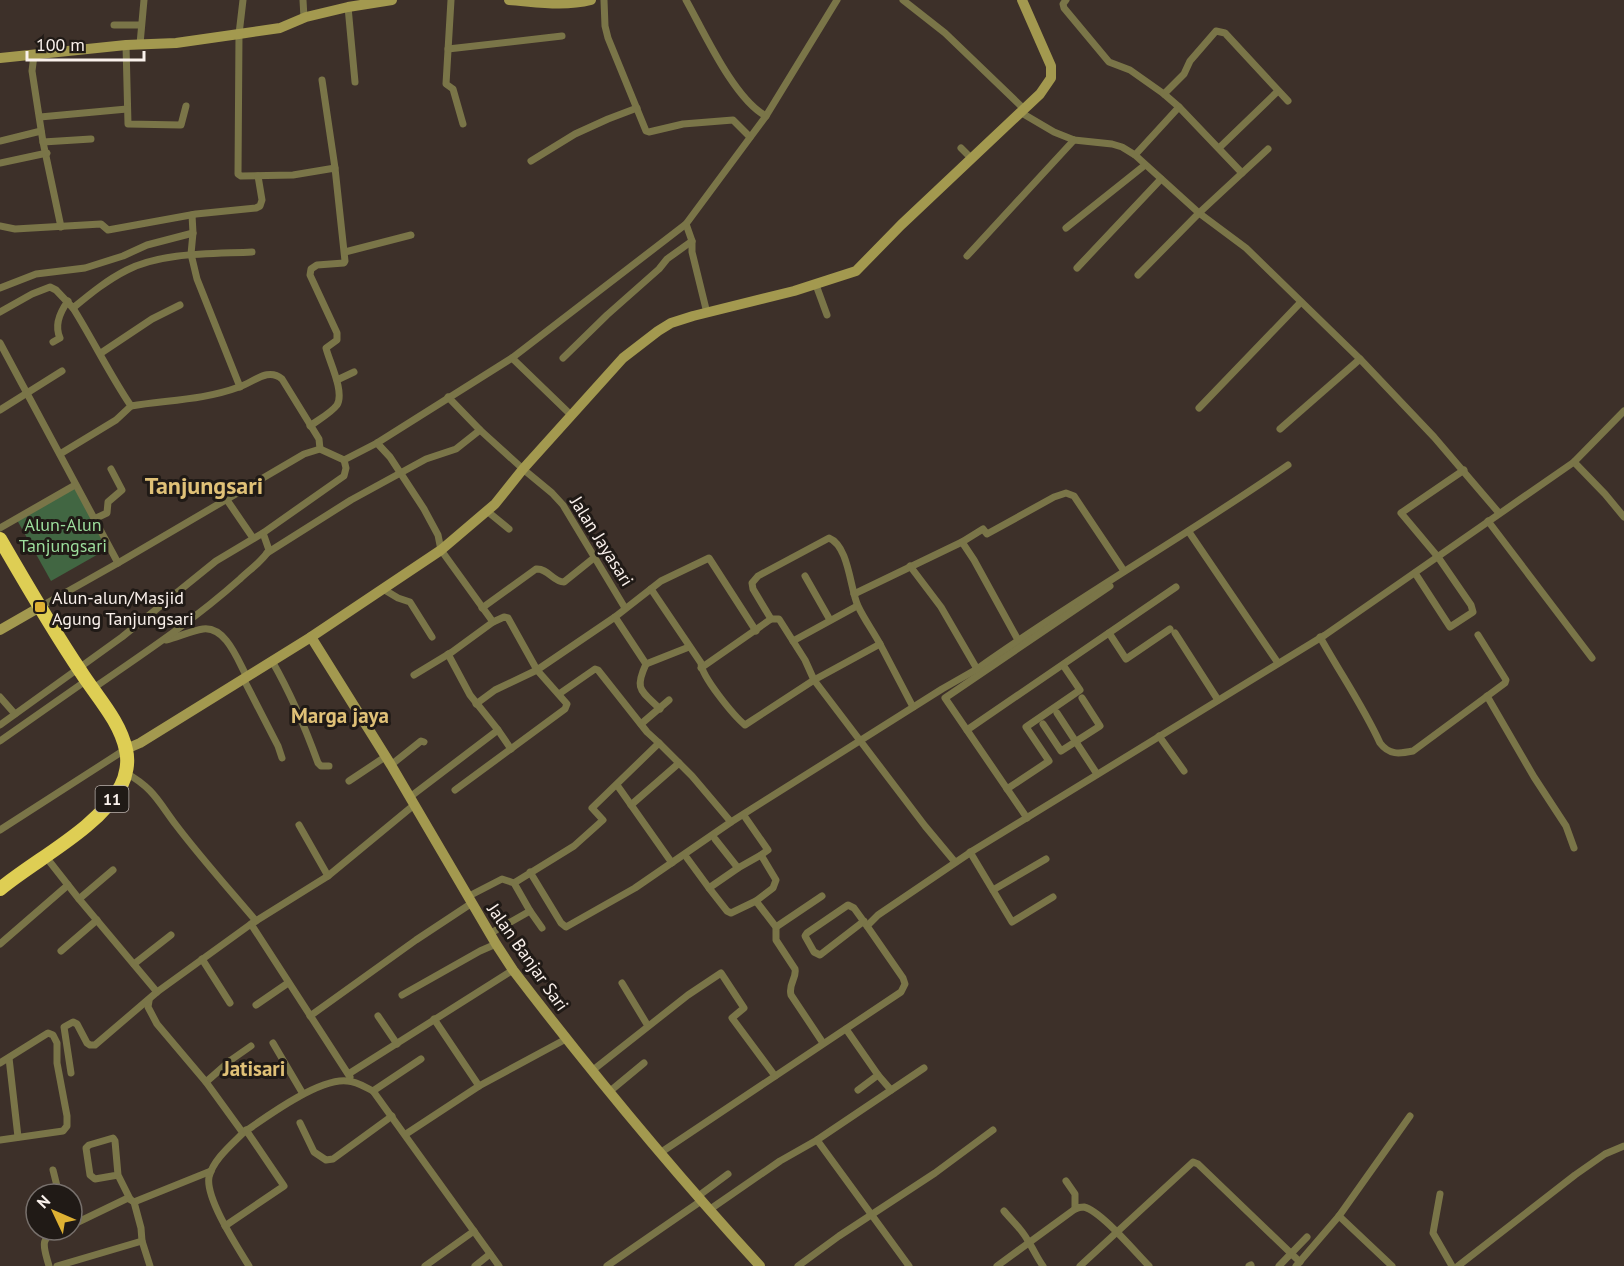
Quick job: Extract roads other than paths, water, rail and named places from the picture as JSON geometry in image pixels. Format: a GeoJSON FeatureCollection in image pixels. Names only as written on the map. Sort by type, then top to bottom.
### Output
{"type":"FeatureCollection","features":[{"type":"Feature","properties":{"kind":"highway","name":"11"},"geometry":{"type":"LineString","coordinates":[[0,539],[84,677],[110,712],[126,749],[126,773],[121,786],[110,802],[46,856],[0,889]]}},
{"type":"Feature","properties":{"kind":"street"},"geometry":{"type":"LineString","coordinates":[[140,44],[144,0]]}},
{"type":"Feature","properties":{"kind":"street"},"geometry":{"type":"LineString","coordinates":[[243,0],[239,34],[237,170],[241,176],[258,176],[292,175],[335,168]]}},
{"type":"Feature","properties":{"kind":"street"},"geometry":{"type":"LineString","coordinates":[[303,0],[304,18]]}},
{"type":"Feature","properties":{"kind":"street"},"geometry":{"type":"LineString","coordinates":[[0,58],[126,45],[176,43],[280,28],[304,18],[348,7],[392,0]]}},
{"type":"Feature","properties":{"kind":"street"},"geometry":{"type":"LineString","coordinates":[[451,0],[446,84],[453,89],[463,124]]}},
{"type":"Feature","properties":{"kind":"street"},"geometry":{"type":"LineString","coordinates":[[509,0],[553,4],[591,0]]}},
{"type":"Feature","properties":{"kind":"street"},"geometry":{"type":"LineString","coordinates":[[604,0],[608,38],[646,131],[683,124],[733,120],[750,137]]}},
{"type":"Feature","properties":{"kind":"street"},"geometry":{"type":"LineString","coordinates":[[686,0],[737,88],[759,112],[766,116]]}},
{"type":"Feature","properties":{"kind":"street"},"geometry":{"type":"LineString","coordinates":[[903,0],[945,33],[1022,111],[1054,132],[1074,140],[1122,147],[1135,155],[1199,213],[1246,248],[1360,359],[1464,470],[1499,513]]}},
{"type":"Feature","properties":{"kind":"street"},"geometry":{"type":"LineString","coordinates":[[0,830],[126,749],[140,743],[311,637],[441,550],[487,511],[623,358],[671,323],[816,285],[856,271],[1040,94],[1052,78],[1051,66],[1022,0]]}},
{"type":"Feature","properties":{"kind":"street"},"geometry":{"type":"LineString","coordinates":[[1066,0],[1063,4],[1064,8],[1109,62],[1130,70],[1164,94],[1242,173]]}},
{"type":"Feature","properties":{"kind":"street"},"geometry":{"type":"LineString","coordinates":[[344,460],[377,443],[512,358],[686,224],[766,116],[833,2]]}},
{"type":"Feature","properties":{"kind":"street"},"geometry":{"type":"LineString","coordinates":[[348,7],[356,82]]}},
{"type":"Feature","properties":{"kind":"street"},"geometry":{"type":"LineString","coordinates":[[114,25],[141,25]]}},
{"type":"Feature","properties":{"kind":"street"},"geometry":{"type":"LineString","coordinates":[[1164,94],[1184,74],[1190,61],[1216,31],[1220,31],[1225,33],[1288,101]]}},
{"type":"Feature","properties":{"kind":"street"},"geometry":{"type":"LineString","coordinates":[[448,49],[561,36]]}},
{"type":"Feature","properties":{"kind":"street"},"geometry":{"type":"LineString","coordinates":[[126,45],[128,124],[181,125],[186,106]]}},
{"type":"Feature","properties":{"kind":"street"},"geometry":{"type":"LineString","coordinates":[[34,55],[32,70],[41,131],[61,227]]}},
{"type":"Feature","properties":{"kind":"street"},"geometry":{"type":"LineString","coordinates":[[310,426],[337,404],[339,396],[337,380],[326,348],[337,340],[337,333],[311,279],[310,272],[316,265],[344,263],[345,252],[322,80]]}},
{"type":"Feature","properties":{"kind":"street"},"geometry":{"type":"LineString","coordinates":[[1219,148],[1278,91]]}},
{"type":"Feature","properties":{"kind":"street"},"geometry":{"type":"LineString","coordinates":[[1135,155],[1179,107]]}},
{"type":"Feature","properties":{"kind":"street"},"geometry":{"type":"LineString","coordinates":[[531,161],[575,134],[608,118],[637,108]]}},
{"type":"Feature","properties":{"kind":"street"},"geometry":{"type":"LineString","coordinates":[[40,117],[127,109]]}},
{"type":"Feature","properties":{"kind":"street"},"geometry":{"type":"LineString","coordinates":[[0,141],[41,131]]}},
{"type":"Feature","properties":{"kind":"street"},"geometry":{"type":"LineString","coordinates":[[43,142],[91,139]]}},
{"type":"Feature","properties":{"kind":"street"},"geometry":{"type":"LineString","coordinates":[[968,256],[1074,140]]}},
{"type":"Feature","properties":{"kind":"street"},"geometry":{"type":"LineString","coordinates":[[961,148],[971,158]]}},
{"type":"Feature","properties":{"kind":"street"},"geometry":{"type":"LineString","coordinates":[[1138,275],[1199,213],[1268,149]]}},
{"type":"Feature","properties":{"kind":"street"},"geometry":{"type":"LineString","coordinates":[[0,163],[47,153]]}},
{"type":"Feature","properties":{"kind":"street"},"geometry":{"type":"LineString","coordinates":[[1066,228],[1144,165]]}},
{"type":"Feature","properties":{"kind":"street"},"geometry":{"type":"LineString","coordinates":[[0,226],[15,229],[101,224],[108,230],[192,215],[258,207],[262,200],[258,176]]}},
{"type":"Feature","properties":{"kind":"street"},"geometry":{"type":"LineString","coordinates":[[1077,268],[1161,179]]}},
{"type":"Feature","properties":{"kind":"street"},"geometry":{"type":"LineString","coordinates":[[192,215],[191,254],[199,285],[240,387]]}},
{"type":"Feature","properties":{"kind":"street"},"geometry":{"type":"LineString","coordinates":[[686,224],[692,241],[692,252],[707,313]]}},
{"type":"Feature","properties":{"kind":"street"},"geometry":{"type":"LineString","coordinates":[[0,288],[36,274],[85,268],[123,256],[147,245],[193,233]]}},
{"type":"Feature","properties":{"kind":"street"},"geometry":{"type":"LineString","coordinates":[[345,252],[411,235]]}},
{"type":"Feature","properties":{"kind":"street"},"geometry":{"type":"LineString","coordinates":[[563,358],[667,259],[692,241]]}},
{"type":"Feature","properties":{"kind":"street"},"geometry":{"type":"LineString","coordinates":[[73,308],[109,280],[146,263],[191,254],[252,252]]}},
{"type":"Feature","properties":{"kind":"street"},"geometry":{"type":"LineString","coordinates":[[816,285],[827,315]]}},
{"type":"Feature","properties":{"kind":"street"},"geometry":{"type":"LineString","coordinates":[[0,312],[50,287],[73,308],[131,406]]}},
{"type":"Feature","properties":{"kind":"street"},"geometry":{"type":"LineString","coordinates":[[53,342],[60,338],[57,324],[62,309],[68,301]]}},
{"type":"Feature","properties":{"kind":"street"},"geometry":{"type":"LineString","coordinates":[[1199,408],[1300,303]]}},
{"type":"Feature","properties":{"kind":"street"},"geometry":{"type":"LineString","coordinates":[[101,353],[144,323],[180,305]]}},
{"type":"Feature","properties":{"kind":"street"},"geometry":{"type":"LineString","coordinates":[[0,343],[2,352],[28,394],[118,563]]}},
{"type":"Feature","properties":{"kind":"street"},"geometry":{"type":"LineString","coordinates":[[512,358],[571,415]]}},
{"type":"Feature","properties":{"kind":"street"},"geometry":{"type":"LineString","coordinates":[[1280,429],[1360,359]]}},
{"type":"Feature","properties":{"kind":"street"},"geometry":{"type":"LineString","coordinates":[[0,410],[63,371]]}},
{"type":"Feature","properties":{"kind":"street"},"geometry":{"type":"LineString","coordinates":[[337,380],[354,372]]}},
{"type":"Feature","properties":{"kind":"street"},"geometry":{"type":"LineString","coordinates":[[60,454],[116,420],[131,406],[195,398],[240,387],[268,374],[278,376],[282,380],[319,440],[320,449]]}},
{"type":"Feature","properties":{"kind":"street","name":"Jalan Jayasari"},"geometry":{"type":"LineString","coordinates":[[448,397],[480,430],[563,505],[625,608]]}},
{"type":"Feature","properties":{"kind":"street"},"geometry":{"type":"LineString","coordinates":[[660,1153],[895,997],[903,989],[905,984],[903,978],[865,924],[854,908],[846,905],[807,933],[805,936],[807,941],[814,952],[820,955],[865,924],[878,915],[955,862],[970,852],[1320,637],[1574,462],[1624,411]]}},
{"type":"Feature","properties":{"kind":"street"},"geometry":{"type":"LineString","coordinates":[[163,640],[231,587],[267,553],[351,500],[426,459],[456,449],[480,430]]}},
{"type":"Feature","properties":{"kind":"street"},"geometry":{"type":"LineString","coordinates":[[377,443],[402,474],[438,536],[441,550],[493,622]]}},
{"type":"Feature","properties":{"kind":"street"},"geometry":{"type":"LineString","coordinates":[[0,630],[304,454],[320,449],[344,460]]}},
{"type":"Feature","properties":{"kind":"street"},"geometry":{"type":"LineString","coordinates":[[0,725],[122,637],[216,561],[263,533],[344,476],[346,471],[344,460]]}},
{"type":"Feature","properties":{"kind":"street"},"geometry":{"type":"LineString","coordinates":[[1574,462],[1624,517]]}},
{"type":"Feature","properties":{"kind":"street"},"geometry":{"type":"LineString","coordinates":[[531,872],[561,923],[566,927],[636,888],[731,822],[977,669],[1288,465]]}},
{"type":"Feature","properties":{"kind":"street"},"geometry":{"type":"LineString","coordinates":[[94,519],[107,513],[108,502],[122,490],[111,469]]}},
{"type":"Feature","properties":{"kind":"street"},"geometry":{"type":"LineString","coordinates":[[1415,573],[1450,627],[1471,614],[1473,610],[1471,605],[1438,557],[1401,513],[1464,470]]}},
{"type":"Feature","properties":{"kind":"street"},"geometry":{"type":"LineString","coordinates":[[0,528],[75,484]]}},
{"type":"Feature","properties":{"kind":"street"},"geometry":{"type":"LineString","coordinates":[[854,594],[962,542],[983,529],[987,534],[1054,497],[1066,493],[1074,496],[1124,571]]}},
{"type":"Feature","properties":{"kind":"street"},"geometry":{"type":"LineString","coordinates":[[227,500],[253,538]]}},
{"type":"Feature","properties":{"kind":"street"},"geometry":{"type":"LineString","coordinates":[[487,511],[509,529]]}},
{"type":"Feature","properties":{"kind":"street"},"geometry":{"type":"LineString","coordinates":[[1488,520],[1592,658]]}},
{"type":"Feature","properties":{"kind":"street"},"geometry":{"type":"LineString","coordinates":[[1189,532],[1278,663]]}},
{"type":"Feature","properties":{"kind":"street"},"geometry":{"type":"LineString","coordinates":[[263,533],[269,550],[267,553]]}},
{"type":"Feature","properties":{"kind":"street"},"geometry":{"type":"LineString","coordinates":[[771,619],[753,589],[752,583],[758,576],[829,538],[834,540],[847,563],[857,606],[913,707]]}},
{"type":"Feature","properties":{"kind":"street"},"geometry":{"type":"LineString","coordinates":[[962,542],[1018,640]]}},
{"type":"Feature","properties":{"kind":"street"},"geometry":{"type":"LineString","coordinates":[[482,608],[536,569],[544,570],[556,580],[564,582],[595,557]]}},
{"type":"Feature","properties":{"kind":"street"},"geometry":{"type":"LineString","coordinates":[[476,704],[495,690],[537,670],[615,617],[651,589],[682,570],[710,558],[756,631]]}},
{"type":"Feature","properties":{"kind":"street"},"geometry":{"type":"LineString","coordinates":[[910,566],[941,608],[977,669]]}},
{"type":"Feature","properties":{"kind":"street"},"geometry":{"type":"LineString","coordinates":[[805,576],[830,620]]}},
{"type":"Feature","properties":{"kind":"street"},"geometry":{"type":"LineString","coordinates":[[1027,818],[945,698],[1110,586]]}},
{"type":"Feature","properties":{"kind":"street"},"geometry":{"type":"LineString","coordinates":[[967,730],[1176,587]]}},
{"type":"Feature","properties":{"kind":"street"},"geometry":{"type":"LineString","coordinates":[[383,589],[410,602],[432,637]]}},
{"type":"Feature","properties":{"kind":"street"},"geometry":{"type":"LineString","coordinates":[[651,589],[701,663],[701,668],[712,685],[745,725],[814,680],[880,644]]}},
{"type":"Feature","properties":{"kind":"street"},"geometry":{"type":"LineString","coordinates":[[793,641],[857,606]]}},
{"type":"Feature","properties":{"kind":"street"},"geometry":{"type":"LineString","coordinates":[[414,675],[504,617],[508,618],[537,670],[567,704],[565,709],[455,790]]}},
{"type":"Feature","properties":{"kind":"street"},"geometry":{"type":"LineString","coordinates":[[615,617],[646,664]]}},
{"type":"Feature","properties":{"kind":"street"},"geometry":{"type":"LineString","coordinates":[[701,668],[771,619],[779,619],[814,680],[955,862]]}},
{"type":"Feature","properties":{"kind":"street"},"geometry":{"type":"LineString","coordinates":[[0,741],[84,677],[163,640],[205,629],[217,632],[228,645],[282,758]]}},
{"type":"Feature","properties":{"kind":"street"},"geometry":{"type":"LineString","coordinates":[[1109,633],[1126,659],[1172,631],[1218,700]]}},
{"type":"Feature","properties":{"kind":"street"},"geometry":{"type":"LineString","coordinates":[[1320,637],[1386,750],[1398,754],[1413,751],[1505,683],[1506,680],[1478,635]]}},
{"type":"Feature","properties":{"kind":"street","name":"Jalan Banjar Sari"},"geometry":{"type":"LineString","coordinates":[[311,637],[513,970],[609,1092],[699,1199],[760,1266]]}},
{"type":"Feature","properties":{"kind":"street"},"geometry":{"type":"LineString","coordinates":[[660,709],[639,686],[646,664],[689,647]]}},
{"type":"Feature","properties":{"kind":"street"},"geometry":{"type":"LineString","coordinates":[[448,654],[476,704],[511,749]]}},
{"type":"Feature","properties":{"kind":"street"},"geometry":{"type":"LineString","coordinates":[[272,661],[291,694],[318,763],[321,766],[328,766]]}},
{"type":"Feature","properties":{"kind":"street"},"geometry":{"type":"LineString","coordinates":[[1007,789],[1049,761],[1026,727],[1080,690],[1063,665]]}},
{"type":"Feature","properties":{"kind":"street"},"geometry":{"type":"LineString","coordinates":[[559,694],[595,669],[598,670],[641,724],[660,742],[731,822]]}},
{"type":"Feature","properties":{"kind":"street"},"geometry":{"type":"LineString","coordinates":[[1487,696],[1534,777],[1566,826],[1574,848]]}},
{"type":"Feature","properties":{"kind":"street"},"geometry":{"type":"LineString","coordinates":[[0,697],[15,714]]}},
{"type":"Feature","properties":{"kind":"street"},"geometry":{"type":"LineString","coordinates":[[1043,724],[1061,751],[1100,726],[1082,698]]}},
{"type":"Feature","properties":{"kind":"street"},"geometry":{"type":"LineString","coordinates":[[641,724],[669,700]]}},
{"type":"Feature","properties":{"kind":"street"},"geometry":{"type":"LineString","coordinates":[[1057,713],[1097,774]]}},
{"type":"Feature","properties":{"kind":"street"},"geometry":{"type":"LineString","coordinates":[[71,1073],[64,1027],[66,1025],[73,1022],[77,1024],[87,1043],[95,1045],[157,992],[253,922],[328,876],[412,801],[498,730]]}},
{"type":"Feature","properties":{"kind":"street"},"geometry":{"type":"LineString","coordinates":[[1159,736],[1184,771]]}},
{"type":"Feature","properties":{"kind":"street"},"geometry":{"type":"LineString","coordinates":[[349,781],[421,741],[424,742]]}},
{"type":"Feature","properties":{"kind":"street"},"geometry":{"type":"LineString","coordinates":[[514,883],[574,846],[603,820],[592,808],[660,742]]}},
{"type":"Feature","properties":{"kind":"street"},"geometry":{"type":"LineString","coordinates":[[631,805],[679,763]]}},
{"type":"Feature","properties":{"kind":"street"},"geometry":{"type":"LineString","coordinates":[[126,773],[142,782],[155,795],[253,922],[288,983],[350,1077],[373,1091],[499,1266]]}},
{"type":"Feature","properties":{"kind":"street"},"geometry":{"type":"LineString","coordinates":[[617,785],[672,863]]}},
{"type":"Feature","properties":{"kind":"street"},"geometry":{"type":"LineString","coordinates":[[709,888],[768,850],[745,817]]}},
{"type":"Feature","properties":{"kind":"street"},"geometry":{"type":"LineString","coordinates":[[299,825],[328,876]]}},
{"type":"Feature","properties":{"kind":"street"},"geometry":{"type":"LineString","coordinates":[[715,839],[738,868]]}},
{"type":"Feature","properties":{"kind":"street"},"geometry":{"type":"LineString","coordinates":[[970,852],[1012,922],[1053,897]]}},
{"type":"Feature","properties":{"kind":"street"},"geometry":{"type":"LineString","coordinates":[[687,858],[727,911],[731,913],[756,901],[776,883],[761,855]]}},
{"type":"Feature","properties":{"kind":"street"},"geometry":{"type":"LineString","coordinates":[[46,856],[157,992]]}},
{"type":"Feature","properties":{"kind":"street"},"geometry":{"type":"LineString","coordinates":[[993,890],[1046,859]]}},
{"type":"Feature","properties":{"kind":"street"},"geometry":{"type":"LineString","coordinates":[[79,899],[113,870]]}},
{"type":"Feature","properties":{"kind":"street"},"geometry":{"type":"LineString","coordinates":[[310,1016],[502,879],[514,883],[542,928]]}},
{"type":"Feature","properties":{"kind":"street"},"geometry":{"type":"LineString","coordinates":[[0,944],[68,885]]}},
{"type":"Feature","properties":{"kind":"street"},"geometry":{"type":"LineString","coordinates":[[776,927],[822,896]]}},
{"type":"Feature","properties":{"kind":"street"},"geometry":{"type":"LineString","coordinates":[[756,901],[776,927],[776,939],[792,961],[796,973],[789,988],[791,995],[823,1043]]}},
{"type":"Feature","properties":{"kind":"street"},"geometry":{"type":"LineString","coordinates":[[490,933],[530,911]]}},
{"type":"Feature","properties":{"kind":"street"},"geometry":{"type":"LineString","coordinates":[[60,951],[97,920]]}},
{"type":"Feature","properties":{"kind":"street"},"geometry":{"type":"LineString","coordinates":[[134,964],[171,935]]}},
{"type":"Feature","properties":{"kind":"street"},"geometry":{"type":"LineString","coordinates":[[402,995],[496,944]]}},
{"type":"Feature","properties":{"kind":"street"},"geometry":{"type":"LineString","coordinates":[[202,959],[230,1003]]}},
{"type":"Feature","properties":{"kind":"street"},"geometry":{"type":"LineString","coordinates":[[249,1266],[225,1226],[209,1187],[212,1172],[219,1160],[244,1132],[303,1094],[350,1077],[513,970]]}},
{"type":"Feature","properties":{"kind":"street"},"geometry":{"type":"LineString","coordinates":[[593,1070],[688,995],[721,973],[744,1008],[732,1018],[775,1076]]}},
{"type":"Feature","properties":{"kind":"street"},"geometry":{"type":"LineString","coordinates":[[256,1005],[288,983]]}},
{"type":"Feature","properties":{"kind":"street"},"geometry":{"type":"LineString","coordinates":[[622,983],[648,1026]]}},
{"type":"Feature","properties":{"kind":"street"},"geometry":{"type":"LineString","coordinates":[[148,1001],[148,1007],[157,1024],[206,1083],[284,1186],[225,1226]]}},
{"type":"Feature","properties":{"kind":"street"},"geometry":{"type":"LineString","coordinates":[[378,1016],[397,1044]]}},
{"type":"Feature","properties":{"kind":"street"},"geometry":{"type":"LineString","coordinates":[[434,1020],[479,1086]]}},
{"type":"Feature","properties":{"kind":"street"},"geometry":{"type":"LineString","coordinates":[[846,1029],[891,1090]]}},
{"type":"Feature","properties":{"kind":"street"},"geometry":{"type":"LineString","coordinates":[[0,1063],[48,1033],[53,1035],[57,1042],[57,1063],[67,1116],[67,1126],[63,1131],[0,1140]]}},
{"type":"Feature","properties":{"kind":"street"},"geometry":{"type":"LineString","coordinates":[[406,1134],[479,1086],[566,1039]]}},
{"type":"Feature","properties":{"kind":"street"},"geometry":{"type":"LineString","coordinates":[[273,1043],[303,1094]]}},
{"type":"Feature","properties":{"kind":"street"},"geometry":{"type":"LineString","coordinates":[[206,1083],[231,1060],[251,1046]]}},
{"type":"Feature","properties":{"kind":"street"},"geometry":{"type":"LineString","coordinates":[[9,1058],[18,1137]]}},
{"type":"Feature","properties":{"kind":"street"},"geometry":{"type":"LineString","coordinates":[[373,1091],[421,1059]]}},
{"type":"Feature","properties":{"kind":"street"},"geometry":{"type":"LineString","coordinates":[[609,1092],[644,1063]]}},
{"type":"Feature","properties":{"kind":"street"},"geometry":{"type":"LineString","coordinates":[[709,1210],[924,1068]]}},
{"type":"Feature","properties":{"kind":"street"},"geometry":{"type":"LineString","coordinates":[[858,1090],[878,1075]]}},
{"type":"Feature","properties":{"kind":"street"},"geometry":{"type":"LineString","coordinates":[[300,1123],[314,1152],[326,1160],[333,1159],[392,1116]]}},
{"type":"Feature","properties":{"kind":"street"},"geometry":{"type":"LineString","coordinates":[[1080,1266],[1191,1163],[1195,1162],[1291,1253],[1298,1264],[1339,1216],[1410,1116]]}},
{"type":"Feature","properties":{"kind":"street"},"geometry":{"type":"LineString","coordinates":[[798,1266],[936,1173],[993,1130]]}},
{"type":"Feature","properties":{"kind":"street"},"geometry":{"type":"LineString","coordinates":[[118,1175],[95,1179],[90,1175],[86,1148],[113,1138],[116,1144],[118,1175],[132,1200],[150,1266]]}},
{"type":"Feature","properties":{"kind":"street"},"geometry":{"type":"LineString","coordinates":[[817,1140],[909,1266]]}},
{"type":"Feature","properties":{"kind":"street"},"geometry":{"type":"LineString","coordinates":[[1458,1266],[1575,1175],[1605,1154],[1624,1146]]}},
{"type":"Feature","properties":{"kind":"street"},"geometry":{"type":"LineString","coordinates":[[53,1170],[56,1182]]}},
{"type":"Feature","properties":{"kind":"street"},"geometry":{"type":"LineString","coordinates":[[84,1219],[123,1199],[132,1200],[212,1172]]}},
{"type":"Feature","properties":{"kind":"street"},"geometry":{"type":"LineString","coordinates":[[607,1266],[699,1199],[728,1174]]}},
{"type":"Feature","properties":{"kind":"street"},"geometry":{"type":"LineString","coordinates":[[1066,1182],[1075,1194],[1075,1209]]}},
{"type":"Feature","properties":{"kind":"street"},"geometry":{"type":"LineString","coordinates":[[1440,1194],[1432,1233],[1452,1266]]}},
{"type":"Feature","properties":{"kind":"street"},"geometry":{"type":"LineString","coordinates":[[997,1266],[1075,1209],[1084,1207],[1095,1212],[1149,1266]]}},
{"type":"Feature","properties":{"kind":"street"},"geometry":{"type":"LineString","coordinates":[[1004,1211],[1018,1226],[1043,1266]]}},
{"type":"Feature","properties":{"kind":"street"},"geometry":{"type":"LineString","coordinates":[[1339,1216],[1392,1266]]}},
{"type":"Feature","properties":{"kind":"street"},"geometry":{"type":"LineString","coordinates":[[425,1266],[474,1231]]}},
{"type":"Feature","properties":{"kind":"street"},"geometry":{"type":"LineString","coordinates":[[1279,1266],[1307,1237]]}},
{"type":"Feature","properties":{"kind":"street"},"geometry":{"type":"LineString","coordinates":[[57,1266],[142,1241]]}},
{"type":"Feature","properties":{"kind":"street"},"geometry":{"type":"LineString","coordinates":[[44,1242],[48,1266]]}},
{"type":"Feature","properties":{"kind":"street"},"geometry":{"type":"LineString","coordinates":[[475,1266],[490,1254]]}},
{"type":"Feature","properties":{"kind":"place","name":"Alun-alun/Masjid Agung Tanjungsari"},"geometry":{"type":"Point","coordinates":[40,607]}},
{"type":"Feature","properties":{"kind":"district","name":"Tanjungsari"},"geometry":{"type":"Point","coordinates":[204,485]}},
{"type":"Feature","properties":{"kind":"district","name":"Marga jaya"},"geometry":{"type":"Point","coordinates":[340,715]}},
{"type":"Feature","properties":{"kind":"district","name":"Jatisari"},"geometry":{"type":"Point","coordinates":[254,1068]}},
{"type":"Feature","properties":{"kind":"park label","name":"Alun-Alun Tanjungsari"},"geometry":{"type":"Point","coordinates":[63,534]}}]}
